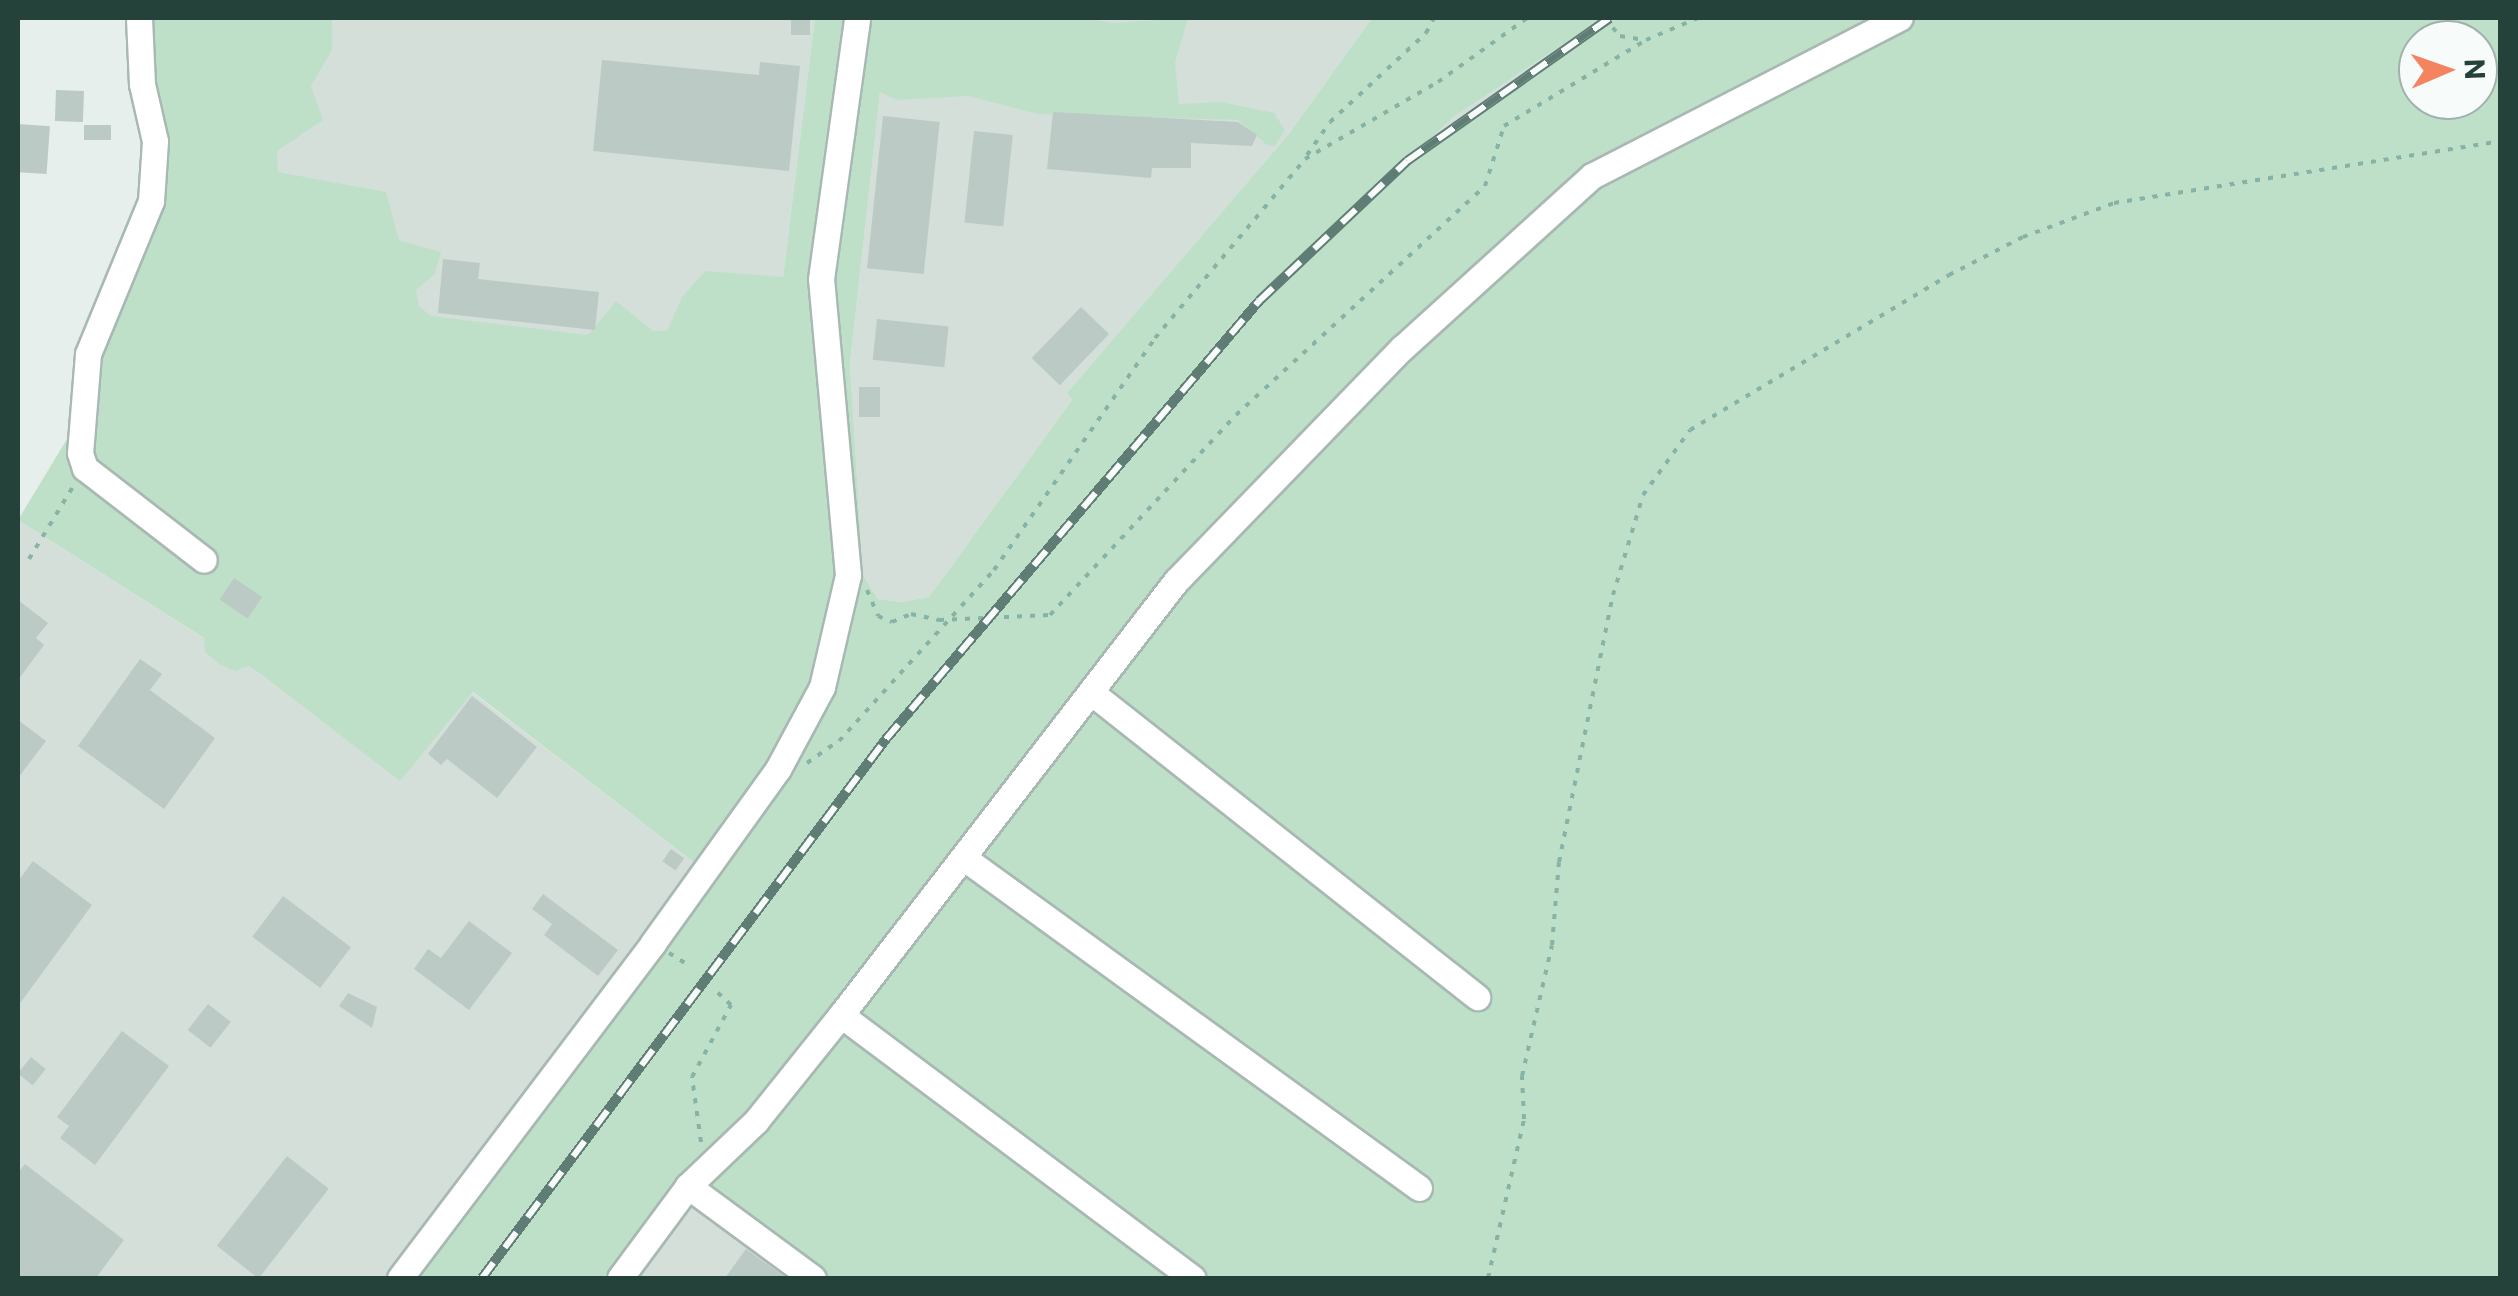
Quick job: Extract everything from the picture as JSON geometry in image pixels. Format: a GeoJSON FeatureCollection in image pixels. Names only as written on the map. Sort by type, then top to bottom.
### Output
{"type":"FeatureCollection","features":[{"type":"Feature","properties":{"kind":"street"},"geometry":{"type":"LineString","coordinates":[[139,18],[142,84],[156,141],[151,201],[82,374],[84,468],[204,560]]}},
{"type":"Feature","properties":{"kind":"street"},"geometry":{"type":"LineString","coordinates":[[400,1278],[778,769],[822,687],[848,575],[821,289],[857,18]]}},
{"type":"Feature","properties":{"kind":"street"},"geometry":{"type":"LineString","coordinates":[[620,1278],[688,1186],[756,1121],[842,1015],[1176,581],[1402,348],[1592,176],[1900,18]]}},
{"type":"Feature","properties":{"kind":"street"},"geometry":{"type":"LineString","coordinates":[[1092,693],[1477,997]]}},
{"type":"Feature","properties":{"kind":"street"},"geometry":{"type":"LineString","coordinates":[[964,858],[1419,1188]]}},
{"type":"Feature","properties":{"kind":"street"},"geometry":{"type":"LineString","coordinates":[[842,1015],[1192,1278]]}},
{"type":"Feature","properties":{"kind":"street"},"geometry":{"type":"LineString","coordinates":[[688,1186],[813,1278]]}},
{"type":"Feature","properties":{"kind":"path"},"geometry":{"type":"LineString","coordinates":[[778,769],[811,762],[838,741],[950,620],[1036,517],[1155,338],[1305,159],[1330,122],[1426,33],[1434,18]]}},
{"type":"Feature","properties":{"kind":"path"},"geometry":{"type":"LineString","coordinates":[[1305,159],[1527,18]]}},
{"type":"Feature","properties":{"kind":"path"},"geometry":{"type":"LineString","coordinates":[[1604,18],[1620,36],[1646,40]]}},
{"type":"Feature","properties":{"kind":"path"},"geometry":{"type":"LineString","coordinates":[[848,575],[862,584],[885,621],[911,614],[950,620],[1050,615],[1236,414],[1485,186],[1504,126],[1646,40],[1698,18]]}},
{"type":"Feature","properties":{"kind":"path"},"geometry":{"type":"LineString","coordinates":[[1488,1278],[1518,1150],[1522,1076],[1552,944],[1559,862],[1613,595],[1642,495],[1690,430],[1949,275],[2022,237],[2114,203],[2500,141]]}},
{"type":"Feature","properties":{"kind":"path"},"geometry":{"type":"LineString","coordinates":[[29,558],[84,468]]}},
{"type":"Feature","properties":{"kind":"path"},"geometry":{"type":"LineString","coordinates":[[716,990],[731,1005],[692,1076],[700,1142],[717,1157]]}},
{"type":"Feature","properties":{"kind":"shaded area"},"geometry":{"type":"Polygon","coordinates":[[[262,18],[815,18],[770,382],[250,320],[262,18]]]}},
{"type":"Feature","properties":{"kind":"shaded area"},"geometry":{"type":"Polygon","coordinates":[[[888,18],[1372,18],[1287,136],[1067,393],[1072,400],[929,597],[901,602],[878,599],[863,575],[850,363],[888,18]]]}},
{"type":"Feature","properties":{"kind":"shaded area"},"geometry":{"type":"Polygon","coordinates":[[[1603,18],[1618,18],[1408,163],[1262,304],[888,742],[488,1278],[476,1278],[883,736],[1256,298],[1455,116],[1603,18]]]}},
{"type":"Feature","properties":{"kind":"shaded area"},"geometry":{"type":"Polygon","coordinates":[[[18,520],[262,675],[400,780],[472,692],[699,866],[389,1278],[18,1278],[18,520]]]}},
{"type":"Feature","properties":{"kind":"shaded area"},"geometry":{"type":"Polygon","coordinates":[[[694,1200],[799,1278],[636,1278],[694,1200]]]}},
{"type":"Feature","properties":{"kind":"green space"},"geometry":{"type":"Polygon","coordinates":[[[142,18],[332,18],[332,50],[311,86],[323,120],[277,151],[278,172],[386,192],[399,240],[441,252],[435,274],[416,290],[419,306],[431,316],[588,335],[616,301],[653,331],[667,331],[682,297],[705,271],[783,277],[815,18],[848,18],[815,258],[840,575],[837,604],[799,718],[699,866],[473,692],[400,781],[262,675],[248,666],[235,671],[221,665],[205,652],[204,638],[18,520],[84,411],[148,203],[142,18]]]}},
{"type":"Feature","properties":{"kind":"green space"},"geometry":{"type":"Polygon","coordinates":[[[862,18],[1083,18],[1113,23],[1188,18],[1175,63],[1179,104],[1221,102],[1274,113],[1285,130],[1275,146],[1267,145],[1238,120],[1038,114],[968,96],[897,100],[880,92],[850,363],[863,575],[878,599],[901,602],[929,597],[1072,400],[1067,393],[1287,136],[1372,18],[1603,18],[1455,116],[1256,298],[883,736],[476,1278],[410,1278],[779,778],[848,607],[829,305],[862,18]]]}},
{"type":"Feature","properties":{"kind":"green space"},"geometry":{"type":"Polygon","coordinates":[[[1618,18],[2500,18],[2500,1278],[799,1278],[720,1219],[697,1163],[603,1278],[488,1278],[888,742],[1262,304],[1408,163],[1618,18]]]}},
{"type":"Feature","properties":{"kind":"building"},"geometry":{"type":"Polygon","coordinates":[[[791,18],[810,18],[810,35],[791,35],[791,18]]]}},
{"type":"Feature","properties":{"kind":"building"},"geometry":{"type":"Polygon","coordinates":[[[602,60],[759,75],[760,62],[800,66],[789,171],[593,151],[602,60]]]}},
{"type":"Feature","properties":{"kind":"building"},"geometry":{"type":"Polygon","coordinates":[[[56,90],[84,91],[83,122],[55,121],[56,90]]]}},
{"type":"Feature","properties":{"kind":"building"},"geometry":{"type":"Polygon","coordinates":[[[1053,112],[1238,122],[1257,135],[1252,146],[1191,143],[1191,168],[1152,168],[1151,178],[1047,169],[1053,112]]]}},
{"type":"Feature","properties":{"kind":"building"},"geometry":{"type":"Polygon","coordinates":[[[883,116],[940,122],[924,274],[867,268],[883,116]]]}},
{"type":"Feature","properties":{"kind":"building"},"geometry":{"type":"Polygon","coordinates":[[[18,124],[50,126],[47,174],[18,172],[18,124]]]}},
{"type":"Feature","properties":{"kind":"building"},"geometry":{"type":"Polygon","coordinates":[[[84,125],[111,125],[111,140],[84,140],[84,125]]]}},
{"type":"Feature","properties":{"kind":"building"},"geometry":{"type":"Polygon","coordinates":[[[974,131],[1013,135],[1003,227],[964,222],[974,131]]]}},
{"type":"Feature","properties":{"kind":"building"},"geometry":{"type":"Polygon","coordinates":[[[443,259],[480,263],[478,279],[599,292],[595,330],[438,313],[443,259]]]}},
{"type":"Feature","properties":{"kind":"building"},"geometry":{"type":"Polygon","coordinates":[[[1081,307],[1109,334],[1060,385],[1032,358],[1081,307]]]}},
{"type":"Feature","properties":{"kind":"building"},"geometry":{"type":"Polygon","coordinates":[[[877,319],[949,327],[944,367],[873,360],[877,319]]]}},
{"type":"Feature","properties":{"kind":"building"},"geometry":{"type":"Polygon","coordinates":[[[859,387],[880,387],[880,417],[859,417],[859,387]]]}},
{"type":"Feature","properties":{"kind":"building"},"geometry":{"type":"Polygon","coordinates":[[[234,578],[262,597],[248,619],[219,600],[234,578]]]}},
{"type":"Feature","properties":{"kind":"building"},"geometry":{"type":"Polygon","coordinates":[[[18,600],[48,623],[36,638],[44,645],[18,680],[18,600]]]}},
{"type":"Feature","properties":{"kind":"building"},"geometry":{"type":"Polygon","coordinates":[[[140,659],[162,674],[150,690],[215,738],[164,809],[78,746],[140,659]]]}},
{"type":"Feature","properties":{"kind":"building"},"geometry":{"type":"Polygon","coordinates":[[[472,696],[537,747],[497,798],[447,759],[441,765],[428,754],[472,696]]]}},
{"type":"Feature","properties":{"kind":"building"},"geometry":{"type":"Polygon","coordinates":[[[18,720],[46,741],[18,778],[18,720]]]}},
{"type":"Feature","properties":{"kind":"building"},"geometry":{"type":"Polygon","coordinates":[[[671,849],[684,858],[676,870],[662,861],[671,849]]]}},
{"type":"Feature","properties":{"kind":"building"},"geometry":{"type":"Polygon","coordinates":[[[33,861],[92,905],[18,1006],[18,881],[33,861]]]}},
{"type":"Feature","properties":{"kind":"building"},"geometry":{"type":"Polygon","coordinates":[[[543,894],[618,950],[598,976],[544,935],[552,924],[532,909],[543,894]]]}},
{"type":"Feature","properties":{"kind":"building"},"geometry":{"type":"Polygon","coordinates":[[[283,896],[351,947],[320,988],[252,937],[283,896]]]}},
{"type":"Feature","properties":{"kind":"building"},"geometry":{"type":"Polygon","coordinates":[[[469,921],[512,953],[469,1010],[414,969],[428,949],[441,958],[469,921]]]}},
{"type":"Feature","properties":{"kind":"building"},"geometry":{"type":"Polygon","coordinates":[[[348,993],[377,1007],[372,1028],[339,1006],[348,993]]]}},
{"type":"Feature","properties":{"kind":"building"},"geometry":{"type":"Polygon","coordinates":[[[208,1004],[231,1022],[211,1048],[188,1030],[208,1004]]]}},
{"type":"Feature","properties":{"kind":"building"},"geometry":{"type":"Polygon","coordinates":[[[122,1031],[169,1066],[95,1165],[60,1138],[69,1126],[57,1117],[122,1031]]]}},
{"type":"Feature","properties":{"kind":"building"},"geometry":{"type":"Polygon","coordinates":[[[31,1057],[46,1069],[33,1085],[18,1073],[31,1057]]]}},
{"type":"Feature","properties":{"kind":"building"},"geometry":{"type":"Polygon","coordinates":[[[287,1156],[329,1189],[259,1278],[217,1246],[287,1156]]]}},
{"type":"Feature","properties":{"kind":"building"},"geometry":{"type":"Polygon","coordinates":[[[25,1164],[124,1240],[96,1278],[18,1278],[18,1173],[25,1164]]]}},
{"type":"Feature","properties":{"kind":"building"},"geometry":{"type":"Polygon","coordinates":[[[746,1249],[786,1278],[725,1278],[746,1249]]]}},
{"type":"Feature","properties":{"kind":"railway"},"geometry":{"type":"LineString","coordinates":[[482,1278],[886,739],[1259,301],[1407,161],[1610,18]]}}]}
